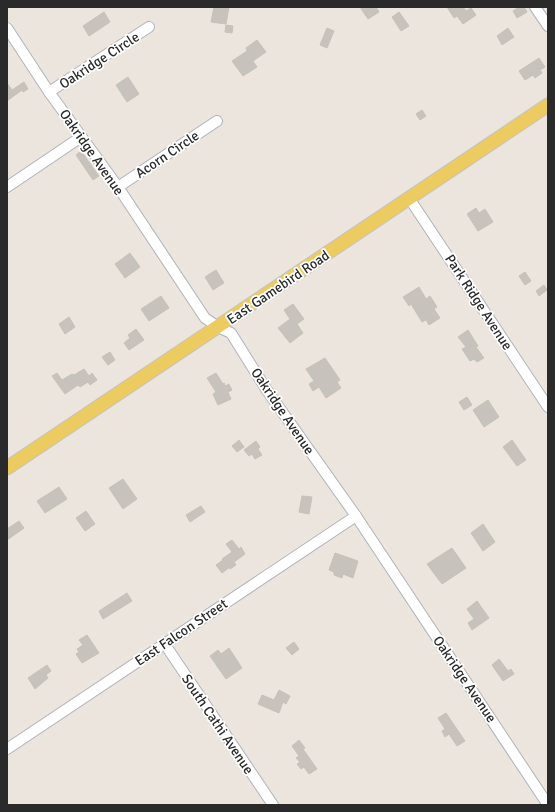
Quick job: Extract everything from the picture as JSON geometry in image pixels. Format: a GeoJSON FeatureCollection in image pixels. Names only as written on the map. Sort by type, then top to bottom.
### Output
{"type":"FeatureCollection","features":[{"type":"Feature","properties":{"kind":"main road","name":"East Gamebird Road"},"geometry":{"type":"LineString","coordinates":[[7,468],[548,105]]}},
{"type":"Feature","properties":{"kind":"street"},"geometry":{"type":"LineString","coordinates":[[535,7],[548,26]]}},
{"type":"Feature","properties":{"kind":"street","name":"Oakridge Circle"},"geometry":{"type":"LineString","coordinates":[[49,92],[149,27]]}},
{"type":"Feature","properties":{"kind":"street","name":"Oakridge Avenue"},"geometry":{"type":"LineString","coordinates":[[7,28],[49,92],[118,188],[205,318],[218,327],[231,333],[266,389],[356,516],[548,804]]}},
{"type":"Feature","properties":{"kind":"street","name":"Acorn Circle"},"geometry":{"type":"LineString","coordinates":[[118,188],[217,121]]}},
{"type":"Feature","properties":{"kind":"street"},"geometry":{"type":"LineString","coordinates":[[7,187],[81,137]]}},
{"type":"Feature","properties":{"kind":"street","name":"Park Ridge Avenue"},"geometry":{"type":"LineString","coordinates":[[409,198],[548,407]]}},
{"type":"Feature","properties":{"kind":"street","name":"East Falcon Street"},"geometry":{"type":"LineString","coordinates":[[7,749],[356,516]]}},
{"type":"Feature","properties":{"kind":"street","name":"South Cathi Avenue"},"geometry":{"type":"LineString","coordinates":[[164,643],[273,805]]}},
{"type":"Feature","properties":{"kind":"building"},"geometry":{"type":"Polygon","coordinates":[[[214,7],[229,7],[226,24],[211,22],[214,7]]]}},
{"type":"Feature","properties":{"kind":"building"},"geometry":{"type":"Polygon","coordinates":[[[360,7],[376,7],[379,12],[368,19],[360,7]]]}},
{"type":"Feature","properties":{"kind":"building"},"geometry":{"type":"Polygon","coordinates":[[[447,7],[463,7],[466,11],[471,8],[476,15],[463,24],[457,16],[454,18],[447,7]]]}},
{"type":"Feature","properties":{"kind":"building"},"geometry":{"type":"Polygon","coordinates":[[[519,7],[524,7],[527,12],[517,18],[513,11],[519,7]]]}},
{"type":"Feature","properties":{"kind":"building"},"geometry":{"type":"Polygon","coordinates":[[[104,12],[110,22],[89,36],[83,26],[104,12]]]}},
{"type":"Feature","properties":{"kind":"building"},"geometry":{"type":"Polygon","coordinates":[[[399,12],[409,26],[401,31],[392,17],[399,12]]]}},
{"type":"Feature","properties":{"kind":"building"},"geometry":{"type":"Polygon","coordinates":[[[226,25],[233,26],[232,33],[225,32],[226,25]]]}},
{"type":"Feature","properties":{"kind":"building"},"geometry":{"type":"Polygon","coordinates":[[[327,28],[334,31],[327,48],[320,45],[327,28]]]}},
{"type":"Feature","properties":{"kind":"building"},"geometry":{"type":"Polygon","coordinates":[[[508,28],[514,37],[502,45],[497,36],[508,28]]]}},
{"type":"Feature","properties":{"kind":"building"},"geometry":{"type":"Polygon","coordinates":[[[257,40],[266,52],[253,61],[257,67],[243,76],[232,61],[247,51],[246,48],[257,40]]]}},
{"type":"Feature","properties":{"kind":"building"},"geometry":{"type":"Polygon","coordinates":[[[539,58],[545,67],[540,70],[542,73],[535,78],[533,75],[525,80],[519,71],[539,58]]]}},
{"type":"Feature","properties":{"kind":"building"},"geometry":{"type":"Polygon","coordinates":[[[128,77],[139,94],[127,102],[116,85],[128,77]]]}},
{"type":"Feature","properties":{"kind":"building"},"geometry":{"type":"Polygon","coordinates":[[[24,82],[28,89],[23,92],[22,90],[7,101],[7,83],[12,90],[24,82]]]}},
{"type":"Feature","properties":{"kind":"building"},"geometry":{"type":"Polygon","coordinates":[[[422,110],[426,116],[420,120],[416,114],[422,110]]]}},
{"type":"Feature","properties":{"kind":"building"},"geometry":{"type":"Polygon","coordinates":[[[81,151],[99,176],[93,180],[76,155],[81,151]]]}},
{"type":"Feature","properties":{"kind":"building"},"geometry":{"type":"Polygon","coordinates":[[[476,208],[479,213],[485,209],[493,222],[478,231],[467,214],[476,208]]]}},
{"type":"Feature","properties":{"kind":"building"},"geometry":{"type":"Polygon","coordinates":[[[130,253],[140,267],[125,278],[115,264],[130,253]]]}},
{"type":"Feature","properties":{"kind":"building"},"geometry":{"type":"Polygon","coordinates":[[[216,270],[224,283],[213,290],[205,277],[216,270]]]}},
{"type":"Feature","properties":{"kind":"building"},"geometry":{"type":"Polygon","coordinates":[[[525,272],[531,281],[525,285],[519,276],[525,272]]]}},
{"type":"Feature","properties":{"kind":"building"},"geometry":{"type":"Polygon","coordinates":[[[544,285],[547,290],[539,296],[536,291],[544,285]]]}},
{"type":"Feature","properties":{"kind":"building"},"geometry":{"type":"Polygon","coordinates":[[[419,287],[426,299],[430,296],[437,307],[434,309],[440,318],[429,325],[426,320],[422,322],[411,304],[409,306],[403,297],[419,287]]]}},
{"type":"Feature","properties":{"kind":"building"},"geometry":{"type":"Polygon","coordinates":[[[161,296],[169,308],[149,321],[141,309],[161,296]]]}},
{"type":"Feature","properties":{"kind":"building"},"geometry":{"type":"Polygon","coordinates":[[[293,304],[304,319],[297,324],[303,333],[290,343],[278,328],[290,319],[284,310],[293,304]]]}},
{"type":"Feature","properties":{"kind":"building"},"geometry":{"type":"Polygon","coordinates":[[[69,317],[75,327],[65,334],[59,324],[69,317]]]}},
{"type":"Feature","properties":{"kind":"building"},"geometry":{"type":"Polygon","coordinates":[[[136,329],[144,340],[129,350],[124,343],[130,338],[128,335],[136,329]]]}},
{"type":"Feature","properties":{"kind":"building"},"geometry":{"type":"Polygon","coordinates":[[[468,330],[478,346],[476,347],[484,358],[477,362],[474,359],[470,361],[462,349],[466,347],[458,337],[468,330]]]}},
{"type":"Feature","properties":{"kind":"building"},"geometry":{"type":"Polygon","coordinates":[[[110,352],[115,360],[108,365],[102,357],[110,352]]]}},
{"type":"Feature","properties":{"kind":"building"},"geometry":{"type":"Polygon","coordinates":[[[325,358],[340,380],[337,382],[341,388],[326,398],[319,387],[313,391],[309,384],[314,381],[306,369],[325,358]]]}},
{"type":"Feature","properties":{"kind":"building"},"geometry":{"type":"Polygon","coordinates":[[[84,369],[89,376],[92,373],[97,380],[90,385],[88,382],[80,387],[78,385],[65,394],[52,376],[57,373],[62,380],[84,369]]]}},
{"type":"Feature","properties":{"kind":"building"},"geometry":{"type":"Polygon","coordinates":[[[216,373],[223,384],[224,383],[225,386],[229,384],[232,390],[228,392],[231,399],[218,405],[213,394],[216,392],[207,378],[216,373]]]}},
{"type":"Feature","properties":{"kind":"building"},"geometry":{"type":"Polygon","coordinates":[[[467,397],[472,405],[464,410],[459,402],[467,397]]]}},
{"type":"Feature","properties":{"kind":"building"},"geometry":{"type":"Polygon","coordinates":[[[488,400],[499,417],[484,427],[473,410],[488,400]]]}},
{"type":"Feature","properties":{"kind":"building"},"geometry":{"type":"Polygon","coordinates":[[[239,440],[244,447],[237,452],[232,446],[239,440]]]}},
{"type":"Feature","properties":{"kind":"building"},"geometry":{"type":"Polygon","coordinates":[[[512,440],[526,460],[517,466],[503,447],[512,440]]]}},
{"type":"Feature","properties":{"kind":"building"},"geometry":{"type":"Polygon","coordinates":[[[256,441],[260,447],[258,449],[262,455],[255,459],[252,454],[249,456],[244,450],[256,441]]]}},
{"type":"Feature","properties":{"kind":"building"},"geometry":{"type":"Polygon","coordinates":[[[123,479],[137,499],[123,509],[109,488],[123,479]]]}},
{"type":"Feature","properties":{"kind":"building"},"geometry":{"type":"Polygon","coordinates":[[[59,487],[67,499],[45,513],[37,501],[59,487]]]}},
{"type":"Feature","properties":{"kind":"building"},"geometry":{"type":"Polygon","coordinates":[[[302,496],[312,497],[309,514],[299,512],[302,496]]]}},
{"type":"Feature","properties":{"kind":"building"},"geometry":{"type":"Polygon","coordinates":[[[201,506],[205,512],[190,522],[186,515],[201,506]]]}},
{"type":"Feature","properties":{"kind":"building"},"geometry":{"type":"Polygon","coordinates":[[[86,511],[95,524],[85,531],[76,518],[86,511]]]}},
{"type":"Feature","properties":{"kind":"building"},"geometry":{"type":"Polygon","coordinates":[[[19,521],[24,528],[7,540],[7,529],[19,521]]]}},
{"type":"Feature","properties":{"kind":"building"},"geometry":{"type":"Polygon","coordinates":[[[483,524],[495,542],[483,551],[471,533],[483,524]]]}},
{"type":"Feature","properties":{"kind":"building"},"geometry":{"type":"Polygon","coordinates":[[[232,540],[239,549],[241,547],[245,554],[234,562],[236,565],[230,569],[230,567],[222,573],[216,565],[232,552],[226,544],[232,540]]]}},
{"type":"Feature","properties":{"kind":"building"},"geometry":{"type":"Polygon","coordinates":[[[452,548],[466,568],[442,584],[427,564],[452,548]]]}},
{"type":"Feature","properties":{"kind":"building"},"geometry":{"type":"Polygon","coordinates":[[[335,553],[358,561],[353,578],[343,574],[342,578],[334,575],[334,572],[329,570],[335,553]]]}},
{"type":"Feature","properties":{"kind":"building"},"geometry":{"type":"Polygon","coordinates":[[[127,593],[132,601],[103,619],[99,611],[127,593]]]}},
{"type":"Feature","properties":{"kind":"building"},"geometry":{"type":"Polygon","coordinates":[[[477,601],[489,618],[472,630],[468,623],[474,619],[467,609],[477,601]]]}},
{"type":"Feature","properties":{"kind":"building"},"geometry":{"type":"Polygon","coordinates":[[[87,635],[99,653],[82,663],[76,654],[79,652],[77,649],[83,645],[79,640],[87,635]]]}},
{"type":"Feature","properties":{"kind":"building"},"geometry":{"type":"Polygon","coordinates":[[[294,642],[299,649],[292,655],[286,648],[294,642]]]}},
{"type":"Feature","properties":{"kind":"building"},"geometry":{"type":"Polygon","coordinates":[[[229,648],[242,668],[226,679],[210,656],[218,650],[221,654],[229,648]]]}},
{"type":"Feature","properties":{"kind":"building"},"geometry":{"type":"Polygon","coordinates":[[[499,659],[508,671],[511,669],[514,674],[503,681],[492,665],[499,659]]]}},
{"type":"Feature","properties":{"kind":"building"},"geometry":{"type":"Polygon","coordinates":[[[47,665],[51,671],[46,675],[48,678],[35,689],[28,678],[47,665]]]}},
{"type":"Feature","properties":{"kind":"building"},"geometry":{"type":"Polygon","coordinates":[[[279,690],[290,696],[286,704],[283,702],[279,713],[258,704],[262,695],[274,700],[279,690]]]}},
{"type":"Feature","properties":{"kind":"building"},"geometry":{"type":"Polygon","coordinates":[[[446,713],[465,741],[457,746],[449,734],[445,737],[442,731],[445,729],[438,718],[446,713]]]}},
{"type":"Feature","properties":{"kind":"building"},"geometry":{"type":"Polygon","coordinates":[[[299,740],[305,748],[303,749],[317,769],[309,774],[304,767],[301,769],[297,764],[300,762],[296,758],[299,756],[292,746],[299,740]]]}}]}
